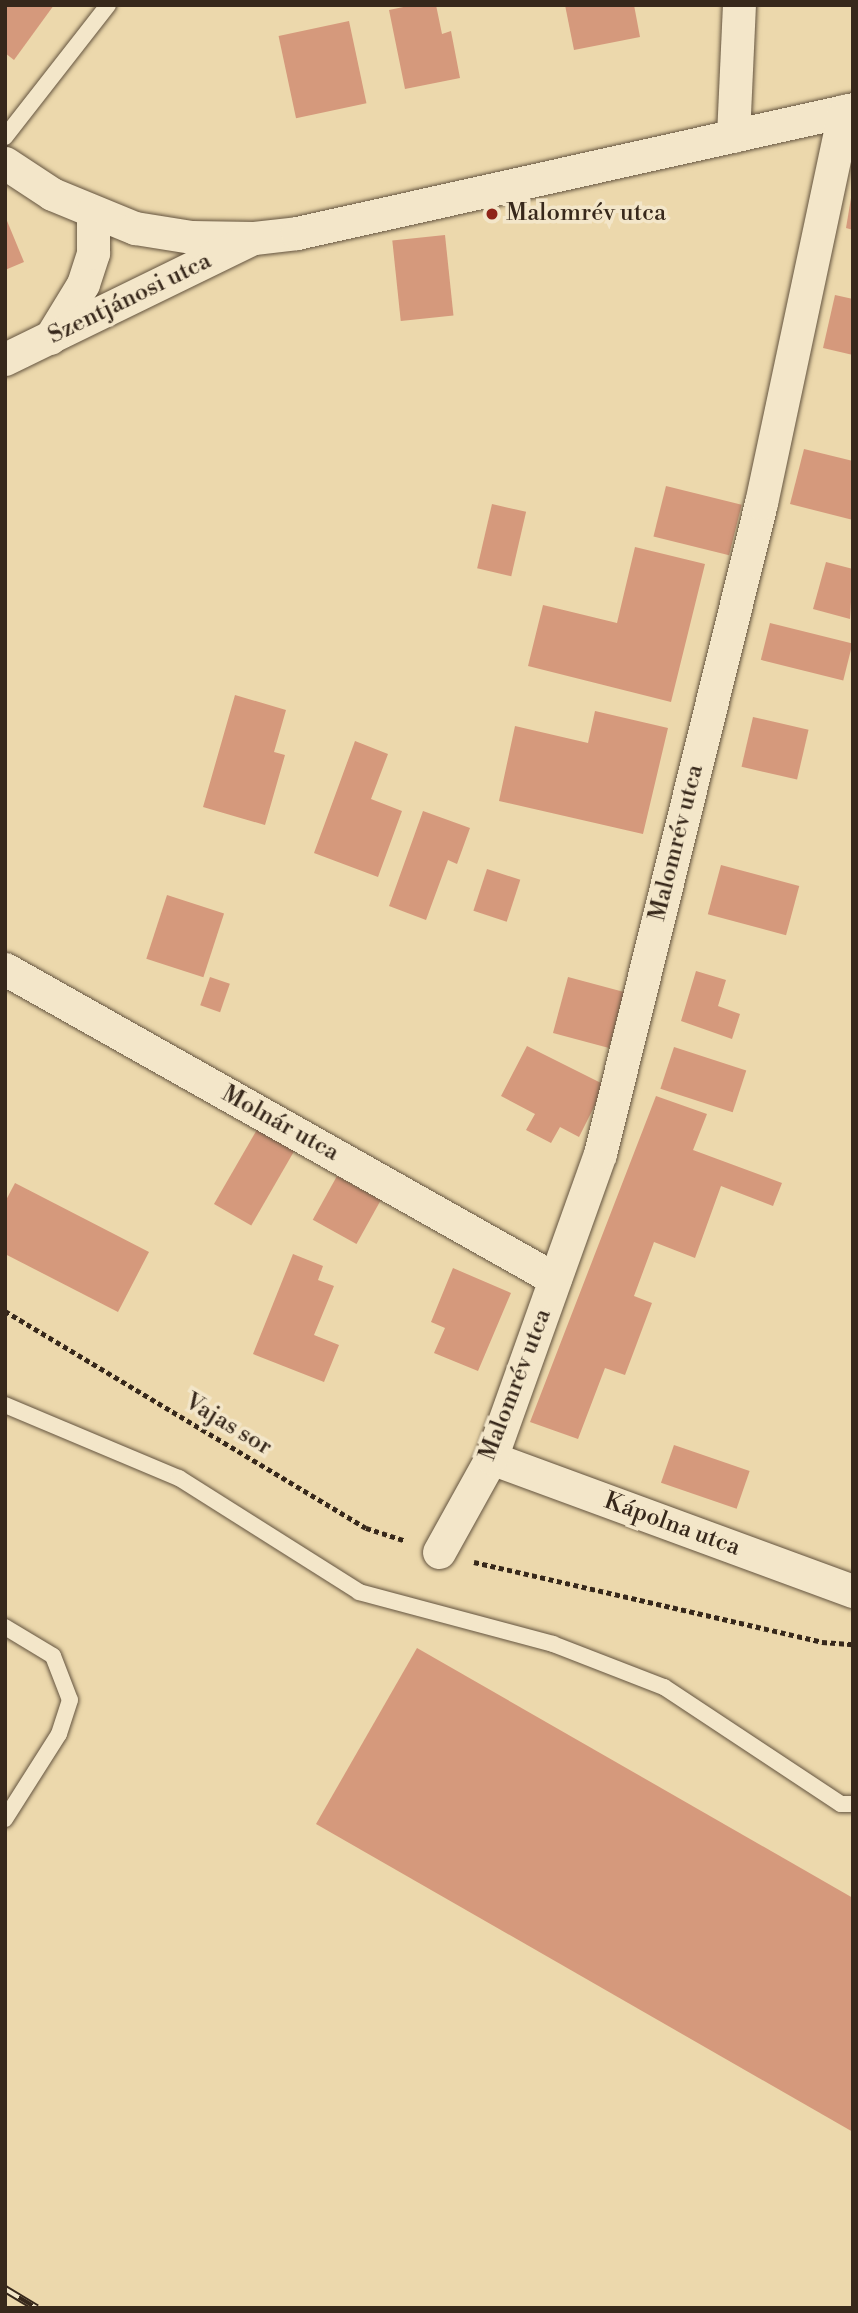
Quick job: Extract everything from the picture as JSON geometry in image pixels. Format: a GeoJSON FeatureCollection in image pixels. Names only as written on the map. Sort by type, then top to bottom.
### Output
{"type":"FeatureCollection","features":[{"type":"Feature","properties":{"kind":"street"},"geometry":{"type":"LineString","coordinates":[[733,136],[739,5]]}},
{"type":"Feature","properties":{"kind":"street"},"geometry":{"type":"LineString","coordinates":[[5,163],[52,194],[135,228],[191,237],[254,238],[296,233],[848,110]]}},
{"type":"Feature","properties":{"kind":"street","name":"Malomrév utca"},"geometry":{"type":"LineString","coordinates":[[439,1552],[491,1458],[600,1154],[761,503],[848,110]]}},
{"type":"Feature","properties":{"kind":"street"},"geometry":{"type":"LineString","coordinates":[[50,338],[83,284],[93,253],[93,212]]}},
{"type":"Feature","properties":{"kind":"street","name":"Szentjánosi utca"},"geometry":{"type":"LineString","coordinates":[[5,359],[254,238]]}},
{"type":"Feature","properties":{"kind":"street","name":"Molnár utca"},"geometry":{"type":"LineString","coordinates":[[5,969],[555,1279]]}},
{"type":"Feature","properties":{"kind":"street","name":"Kápolna utca"},"geometry":{"type":"LineString","coordinates":[[491,1458],[853,1591]]}},
{"type":"Feature","properties":{"kind":"lane"},"geometry":{"type":"LineString","coordinates":[[5,137],[108,5]]}},
{"type":"Feature","properties":{"kind":"lane"},"geometry":{"type":"LineString","coordinates":[[5,1405],[179,1478],[359,1592],[552,1644],[664,1687],[841,1804],[853,1804]]}},
{"type":"Feature","properties":{"kind":"lane"},"geometry":{"type":"LineString","coordinates":[[5,1627],[53,1656],[70,1700],[59,1734],[5,1819]]}},
{"type":"Feature","properties":{"kind":"path","name":"Vajas sor"},"geometry":{"type":"LineString","coordinates":[[5,1311],[366,1528],[439,1552],[821,1642],[853,1644]]}},
{"type":"Feature","properties":{"kind":"building"},"geometry":{"type":"Polygon","coordinates":[[[5,5],[54,5],[14,60],[5,53],[5,5]]]}},
{"type":"Feature","properties":{"kind":"building"},"geometry":{"type":"Polygon","coordinates":[[[413,5],[436,5],[442,34],[451,31],[460,78],[405,89],[389,10],[413,5]]]}},
{"type":"Feature","properties":{"kind":"building"},"geometry":{"type":"Polygon","coordinates":[[[565,5],[634,5],[640,37],[574,50],[565,5]]]}},
{"type":"Feature","properties":{"kind":"building"},"geometry":{"type":"Polygon","coordinates":[[[349,21],[366,103],[296,118],[279,36],[349,21]]]}},
{"type":"Feature","properties":{"kind":"building"},"geometry":{"type":"Polygon","coordinates":[[[853,198],[853,230],[846,228],[853,198]]]}},
{"type":"Feature","properties":{"kind":"building"},"geometry":{"type":"Polygon","coordinates":[[[5,216],[24,262],[5,270],[5,216]]]}},
{"type":"Feature","properties":{"kind":"building"},"geometry":{"type":"Polygon","coordinates":[[[445,235],[453,316],[401,321],[392,241],[445,235]]]}},
{"type":"Feature","properties":{"kind":"building"},"geometry":{"type":"Polygon","coordinates":[[[835,295],[853,299],[853,355],[823,348],[835,295]]]}},
{"type":"Feature","properties":{"kind":"building"},"geometry":{"type":"Polygon","coordinates":[[[804,449],[853,461],[853,520],[790,504],[804,449]]]}},
{"type":"Feature","properties":{"kind":"building"},"geometry":{"type":"Polygon","coordinates":[[[666,486],[742,505],[729,555],[653,536],[666,486]]]}},
{"type":"Feature","properties":{"kind":"building"},"geometry":{"type":"Polygon","coordinates":[[[492,504],[526,512],[511,576],[477,568],[492,504]]]}},
{"type":"Feature","properties":{"kind":"building"},"geometry":{"type":"Polygon","coordinates":[[[635,547],[705,564],[671,702],[528,666],[543,605],[617,623],[635,547]]]}},
{"type":"Feature","properties":{"kind":"building"},"geometry":{"type":"Polygon","coordinates":[[[826,562],[853,569],[850,619],[813,609],[826,562]]]}},
{"type":"Feature","properties":{"kind":"building"},"geometry":{"type":"Polygon","coordinates":[[[770,623],[852,644],[843,680],[761,660],[770,623]]]}},
{"type":"Feature","properties":{"kind":"building"},"geometry":{"type":"Polygon","coordinates":[[[235,695],[286,710],[274,752],[285,755],[265,825],[203,807],[235,695]]]}},
{"type":"Feature","properties":{"kind":"building"},"geometry":{"type":"Polygon","coordinates":[[[595,711],[668,728],[643,834],[499,801],[515,726],[588,743],[595,711]]]}},
{"type":"Feature","properties":{"kind":"building"},"geometry":{"type":"Polygon","coordinates":[[[753,717],[809,730],[797,780],[742,767],[753,717]]]}},
{"type":"Feature","properties":{"kind":"building"},"geometry":{"type":"Polygon","coordinates":[[[355,741],[388,754],[371,799],[402,811],[378,877],[314,853],[355,741]]]}},
{"type":"Feature","properties":{"kind":"building"},"geometry":{"type":"Polygon","coordinates":[[[423,811],[470,828],[457,864],[448,860],[426,920],[389,906],[423,811]]]}},
{"type":"Feature","properties":{"kind":"building"},"geometry":{"type":"Polygon","coordinates":[[[721,865],[799,886],[786,935],[708,914],[721,865]]]}},
{"type":"Feature","properties":{"kind":"building"},"geometry":{"type":"Polygon","coordinates":[[[487,869],[520,880],[507,922],[473,911],[487,869]]]}},
{"type":"Feature","properties":{"kind":"building"},"geometry":{"type":"Polygon","coordinates":[[[167,895],[224,914],[203,977],[146,959],[167,895]]]}},
{"type":"Feature","properties":{"kind":"building"},"geometry":{"type":"Polygon","coordinates":[[[696,971],[726,980],[718,1006],[740,1014],[732,1039],[681,1021],[696,971]]]}},
{"type":"Feature","properties":{"kind":"building"},"geometry":{"type":"Polygon","coordinates":[[[210,977],[230,984],[220,1012],[200,1005],[210,977]]]}},
{"type":"Feature","properties":{"kind":"building"},"geometry":{"type":"Polygon","coordinates":[[[568,977],[624,992],[609,1048],[553,1033],[568,977]]]}},
{"type":"Feature","properties":{"kind":"building"},"geometry":{"type":"Polygon","coordinates":[[[527,1046],[605,1085],[579,1137],[560,1127],[551,1143],[526,1130],[535,1114],[501,1096],[527,1046]]]}},
{"type":"Feature","properties":{"kind":"building"},"geometry":{"type":"Polygon","coordinates":[[[674,1047],[746,1070],[733,1112],[660,1089],[674,1047]]]}},
{"type":"Feature","properties":{"kind":"building"},"geometry":{"type":"Polygon","coordinates":[[[656,1096],[707,1114],[693,1150],[782,1183],[773,1206],[721,1186],[695,1258],[654,1242],[634,1296],[652,1303],[625,1375],[605,1368],[578,1439],[530,1422],[656,1096]]]}},
{"type":"Feature","properties":{"kind":"building"},"geometry":{"type":"Polygon","coordinates":[[[259,1126],[296,1148],[251,1225],[214,1204],[259,1126]]]}},
{"type":"Feature","properties":{"kind":"building"},"geometry":{"type":"Polygon","coordinates":[[[337,1176],[381,1200],[356,1244],[313,1220],[337,1176]]]}},
{"type":"Feature","properties":{"kind":"building"},"geometry":{"type":"Polygon","coordinates":[[[15,1183],[149,1252],[118,1312],[5,1254],[5,1202],[15,1183]]]}},
{"type":"Feature","properties":{"kind":"building"},"geometry":{"type":"Polygon","coordinates":[[[293,1254],[323,1266],[318,1280],[334,1286],[314,1335],[339,1345],[324,1382],[253,1354],[293,1254]]]}},
{"type":"Feature","properties":{"kind":"building"},"geometry":{"type":"Polygon","coordinates":[[[453,1268],[511,1293],[478,1371],[434,1353],[445,1328],[431,1322],[453,1268]]]}},
{"type":"Feature","properties":{"kind":"building"},"geometry":{"type":"Polygon","coordinates":[[[674,1445],[750,1471],[737,1509],[661,1483],[674,1445]]]}},
{"type":"Feature","properties":{"kind":"building"},"geometry":{"type":"Polygon","coordinates":[[[417,1648],[853,1898],[853,2132],[316,1824],[417,1648]]]}},
{"type":"Feature","properties":{"kind":"railway"},"geometry":{"type":"LineString","coordinates":[[5,2289],[37,2308]]}},
{"type":"Feature","properties":{"kind":"place","name":"Malomrév utca"},"geometry":{"type":"Point","coordinates":[492,214]}}]}
